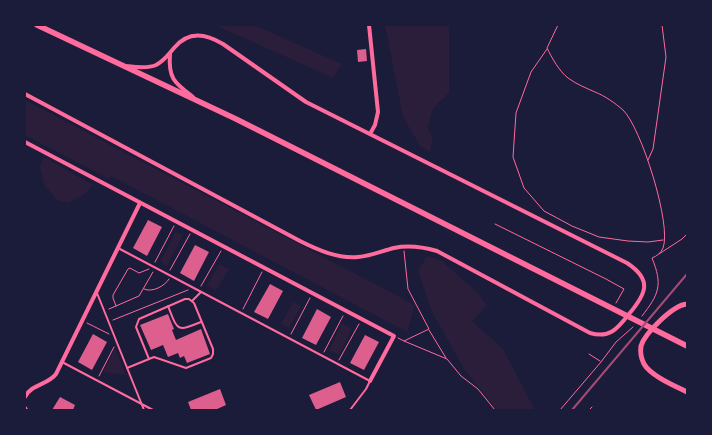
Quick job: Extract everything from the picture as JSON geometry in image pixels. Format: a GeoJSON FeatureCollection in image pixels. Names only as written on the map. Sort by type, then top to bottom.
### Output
{"type":"FeatureCollection","features":[{"type":"Feature","properties":{"kind":"main road"},"geometry":{"type":"LineString","coordinates":[[39,26],[204,104],[687,346]]}},
{"type":"Feature","properties":{"kind":"street"},"geometry":{"type":"LineString","coordinates":[[33,25],[39,26]]}},
{"type":"Feature","properties":{"kind":"street"},"geometry":{"type":"LineString","coordinates":[[368,25],[378,112],[375,125],[370,134]]}},
{"type":"Feature","properties":{"kind":"street"},"geometry":{"type":"LineString","coordinates":[[25,94],[316,249],[339,256],[358,257],[403,246],[421,247],[436,251],[597,335],[608,334],[618,327],[638,303],[644,292],[641,274],[627,263],[306,102],[223,44],[212,38],[204,35],[191,36],[178,43],[161,62],[150,67],[123,66]]}},
{"type":"Feature","properties":{"kind":"street"},"geometry":{"type":"LineString","coordinates":[[170,53],[170,69],[174,81],[204,104]]}},
{"type":"Feature","properties":{"kind":"street"},"geometry":{"type":"LineString","coordinates":[[25,142],[394,336],[370,381]]}},
{"type":"Feature","properties":{"kind":"street"},"geometry":{"type":"LineString","coordinates":[[25,397],[30,389],[55,376],[140,202]]}},
{"type":"Feature","properties":{"kind":"street"},"geometry":{"type":"LineString","coordinates":[[687,304],[677,306],[664,317],[644,340],[641,352],[641,359],[644,366],[650,372],[687,392]]}},
{"type":"Feature","properties":{"kind":"lane"},"geometry":{"type":"LineString","coordinates":[[118,248],[370,381],[366,389],[350,410]]}},
{"type":"Feature","properties":{"kind":"lane"},"geometry":{"type":"LineString","coordinates":[[192,301],[200,291]]}},
{"type":"Feature","properties":{"kind":"lane"},"geometry":{"type":"LineString","coordinates":[[97,292],[144,410]]}},
{"type":"Feature","properties":{"kind":"lane"},"geometry":{"type":"LineString","coordinates":[[128,368],[149,359],[158,357],[185,368],[189,368],[210,359],[213,354],[213,349],[192,301],[185,299],[141,318],[136,327],[149,359]]}},
{"type":"Feature","properties":{"kind":"lane"},"geometry":{"type":"LineString","coordinates":[[168,306],[176,325],[180,328],[184,329],[202,322]]}},
{"type":"Feature","properties":{"kind":"lane"},"geometry":{"type":"LineString","coordinates":[[62,362],[153,410]]}},
{"type":"Feature","properties":{"kind":"path"},"geometry":{"type":"LineString","coordinates":[[558,25],[547,48],[532,72],[516,113],[513,157],[524,188],[544,211],[572,226],[599,237],[648,242],[663,240]]}},
{"type":"Feature","properties":{"kind":"path"},"geometry":{"type":"LineString","coordinates":[[648,160],[653,149],[666,57],[662,25]]}},
{"type":"Feature","properties":{"kind":"path"},"geometry":{"type":"LineString","coordinates":[[547,48],[552,59],[567,78],[597,93],[624,110],[634,124],[648,160],[662,213],[663,248],[659,255]]}},
{"type":"Feature","properties":{"kind":"path"},"geometry":{"type":"LineString","coordinates":[[153,266],[177,222]]}},
{"type":"Feature","properties":{"kind":"path"},"geometry":{"type":"LineString","coordinates":[[495,224],[624,289],[614,310]]}},
{"type":"Feature","properties":{"kind":"path"},"geometry":{"type":"LineString","coordinates":[[144,289],[150,291],[166,282],[192,230]]}},
{"type":"Feature","properties":{"kind":"path"},"geometry":{"type":"LineString","coordinates":[[640,318],[649,307],[658,291],[658,273],[652,258],[659,255],[687,234]]}},
{"type":"Feature","properties":{"kind":"path"},"geometry":{"type":"LineString","coordinates":[[200,291],[223,246]]}},
{"type":"Feature","properties":{"kind":"path"},"geometry":{"type":"LineString","coordinates":[[403,246],[408,289],[429,330],[447,359],[461,376],[478,389],[495,410]]}},
{"type":"Feature","properties":{"kind":"path"},"geometry":{"type":"LineString","coordinates":[[104,311],[138,297],[156,267]]}},
{"type":"Feature","properties":{"kind":"path"},"geometry":{"type":"LineString","coordinates":[[116,306],[113,296],[128,269],[130,268],[139,273],[156,267]]}},
{"type":"Feature","properties":{"kind":"path"},"geometry":{"type":"LineString","coordinates":[[241,313],[264,268]]}},
{"type":"Feature","properties":{"kind":"path"},"geometry":{"type":"LineString","coordinates":[[109,322],[193,287]]}},
{"type":"Feature","properties":{"kind":"path"},"geometry":{"type":"LineString","coordinates":[[289,338],[313,293]]}},
{"type":"Feature","properties":{"kind":"path"},"geometry":{"type":"LineString","coordinates":[[322,356],[346,310]]}},
{"type":"Feature","properties":{"kind":"path"},"geometry":{"type":"LineString","coordinates":[[337,364],[361,318]]}},
{"type":"Feature","properties":{"kind":"path"},"geometry":{"type":"LineString","coordinates":[[83,321],[115,337]]}},
{"type":"Feature","properties":{"kind":"path"},"geometry":{"type":"LineString","coordinates":[[560,410],[616,342],[636,323]]}},
{"type":"Feature","properties":{"kind":"path"},"geometry":{"type":"LineString","coordinates":[[429,330],[404,341],[447,359]]}},
{"type":"Feature","properties":{"kind":"path"},"geometry":{"type":"LineString","coordinates":[[97,380],[117,341]]}},
{"type":"Feature","properties":{"kind":"path"},"geometry":{"type":"LineString","coordinates":[[589,354],[601,362]]}},
{"type":"Feature","properties":{"kind":"path"},"geometry":{"type":"LineString","coordinates":[[589,410],[592,407]]}},
{"type":"Feature","properties":{"kind":"shaded area"},"geometry":{"type":"Polygon","coordinates":[[[215,25],[254,25],[342,64],[333,78],[215,25]]]}},
{"type":"Feature","properties":{"kind":"shaded area"},"geometry":{"type":"Polygon","coordinates":[[[385,25],[449,25],[449,93],[433,108],[428,128],[433,138],[430,152],[420,146],[403,117],[385,25]]]}},
{"type":"Feature","properties":{"kind":"shaded area"},"geometry":{"type":"Polygon","coordinates":[[[25,100],[415,305],[407,332],[111,176],[109,179],[25,135],[25,100]]]}},
{"type":"Feature","properties":{"kind":"shaded area"},"geometry":{"type":"Polygon","coordinates":[[[44,157],[93,185],[85,194],[68,203],[57,200],[44,185],[40,167],[44,157]]]}},
{"type":"Feature","properties":{"kind":"shaded area"},"geometry":{"type":"Polygon","coordinates":[[[176,232],[183,235],[167,266],[160,262],[176,232]]]}},
{"type":"Feature","properties":{"kind":"shaded area"},"geometry":{"type":"Polygon","coordinates":[[[427,256],[442,261],[479,294],[487,306],[472,321],[503,349],[534,408],[533,410],[497,410],[464,369],[432,312],[418,271],[427,256]]]}},
{"type":"Feature","properties":{"kind":"shaded area"},"geometry":{"type":"Polygon","coordinates":[[[219,264],[229,269],[216,291],[207,286],[219,264]]]}},
{"type":"Feature","properties":{"kind":"shaded area"},"geometry":{"type":"Polygon","coordinates":[[[293,302],[301,306],[289,328],[281,324],[293,302]]]}},
{"type":"Feature","properties":{"kind":"shaded area"},"geometry":{"type":"Polygon","coordinates":[[[342,323],[352,329],[339,355],[329,350],[342,323]]]}},
{"type":"Feature","properties":{"kind":"shaded area"},"geometry":{"type":"Polygon","coordinates":[[[115,348],[126,375],[103,372],[115,348]]]}},
{"type":"Feature","properties":{"kind":"building"},"geometry":{"type":"Polygon","coordinates":[[[366,49],[367,61],[358,62],[357,50],[366,49]]]}},
{"type":"Feature","properties":{"kind":"building"},"geometry":{"type":"Polygon","coordinates":[[[148,220],[162,227],[147,256],[133,248],[148,220]]]}},
{"type":"Feature","properties":{"kind":"building"},"geometry":{"type":"Polygon","coordinates":[[[195,245],[209,252],[194,281],[180,273],[195,245]]]}},
{"type":"Feature","properties":{"kind":"building"},"geometry":{"type":"Polygon","coordinates":[[[270,284],[283,291],[268,319],[254,312],[270,284]]]}},
{"type":"Feature","properties":{"kind":"building"},"geometry":{"type":"Polygon","coordinates":[[[317,309],[331,317],[316,345],[302,338],[317,309]]]}},
{"type":"Feature","properties":{"kind":"building"},"geometry":{"type":"Polygon","coordinates":[[[168,314],[174,329],[172,330],[176,340],[201,329],[210,354],[187,363],[184,356],[180,358],[178,353],[168,357],[163,345],[151,350],[140,325],[168,314]]]}},
{"type":"Feature","properties":{"kind":"building"},"geometry":{"type":"Polygon","coordinates":[[[93,334],[107,342],[92,370],[78,362],[93,334]]]}},
{"type":"Feature","properties":{"kind":"building"},"geometry":{"type":"Polygon","coordinates":[[[365,335],[379,342],[364,370],[350,363],[365,335]]]}},
{"type":"Feature","properties":{"kind":"building"},"geometry":{"type":"Polygon","coordinates":[[[340,382],[346,397],[316,410],[309,395],[340,382]]]}},
{"type":"Feature","properties":{"kind":"building"},"geometry":{"type":"Polygon","coordinates":[[[220,389],[226,405],[215,410],[191,410],[188,402],[220,389]]]}},
{"type":"Feature","properties":{"kind":"building"},"geometry":{"type":"Polygon","coordinates":[[[60,397],[75,405],[73,410],[52,410],[60,397]]]}},
{"type":"Feature","properties":{"kind":"railway"},"geometry":{"type":"LineString","coordinates":[[572,410],[687,274]]}}]}
